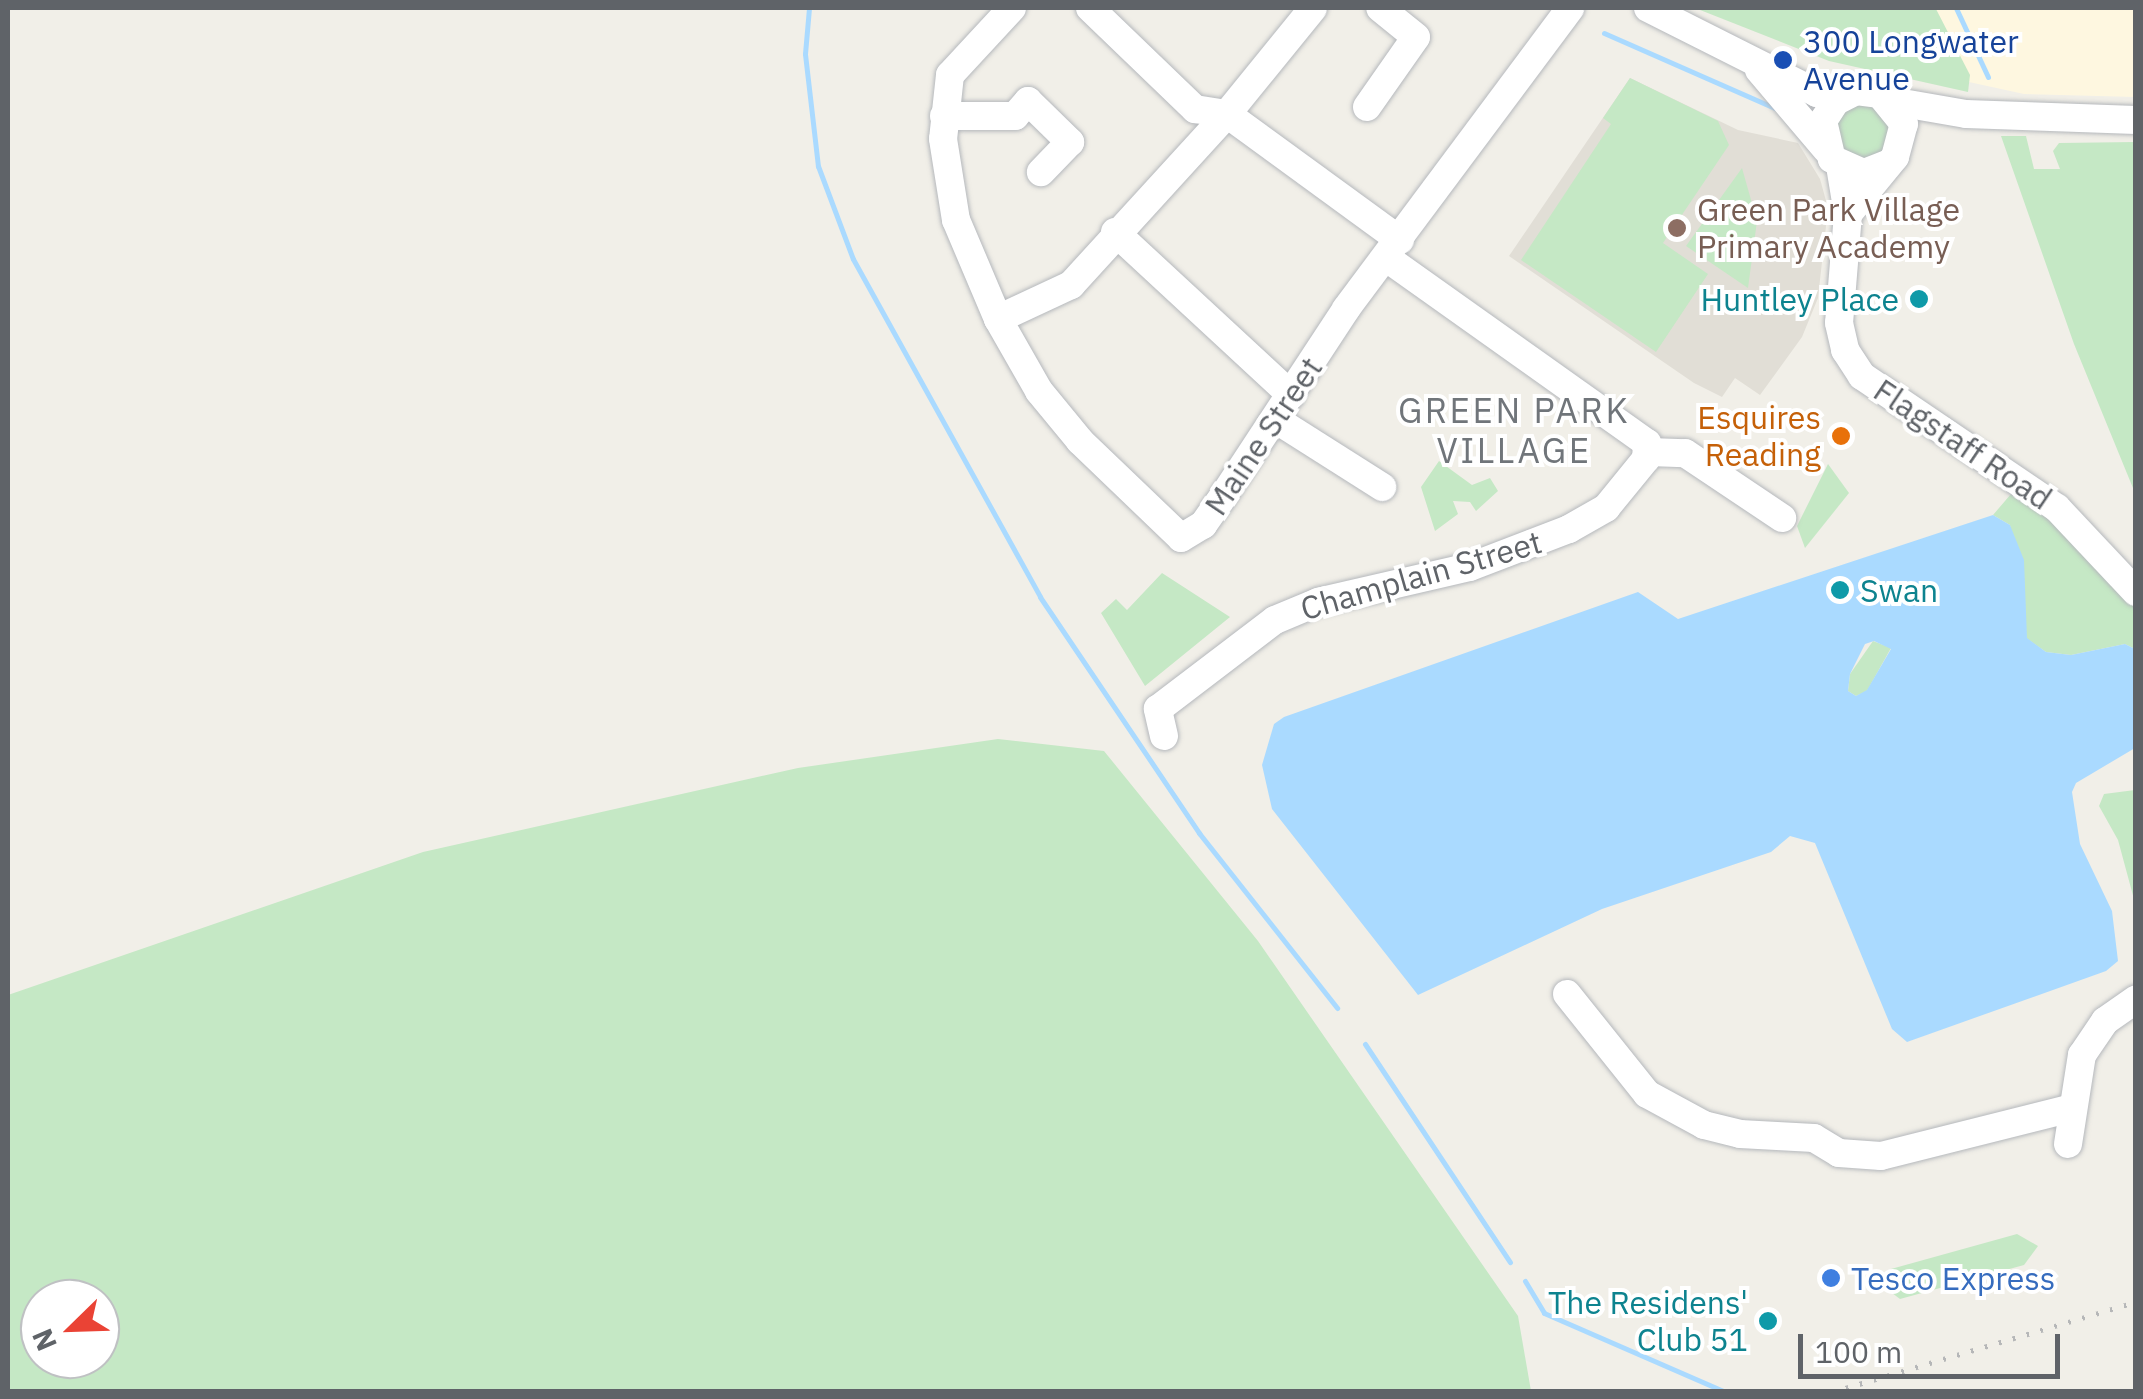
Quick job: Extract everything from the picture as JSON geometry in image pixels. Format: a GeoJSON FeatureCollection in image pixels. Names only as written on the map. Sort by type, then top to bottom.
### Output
{"type":"FeatureCollection","features":[{"type":"Feature","properties":{"kind":"street","name":"Maine Street"},"geometry":{"type":"LineString","coordinates":[[1012,8],[950,76],[944,116],[956,220],[998,319],[1039,390],[1080,441],[1181,538],[1203,525],[1394,249],[1570,8]]}},
{"type":"Feature","properties":{"kind":"street"},"geometry":{"type":"LineString","coordinates":[[1090,8],[1195,109],[1227,114],[1394,249],[1647,443],[1649,452],[1684,453],[1782,518]]}},
{"type":"Feature","properties":{"kind":"street"},"geometry":{"type":"LineString","coordinates":[[1367,108],[1416,37],[1380,8]]}},
{"type":"Feature","properties":{"kind":"street"},"geometry":{"type":"LineString","coordinates":[[1648,8],[1817,92],[1844,95],[1870,91],[1891,102],[1966,114],[2136,120]]}},
{"type":"Feature","properties":{"kind":"street"},"geometry":{"type":"LineString","coordinates":[[998,319],[1071,285],[1115,232],[1227,114],[1308,9]]}},
{"type":"Feature","properties":{"kind":"street"},"geometry":{"type":"LineString","coordinates":[[1752,61],[1833,157],[1864,173],[1966,114]]}},
{"type":"Feature","properties":{"kind":"street"},"geometry":{"type":"LineString","coordinates":[[1833,157],[1823,121],[1844,95]]}},
{"type":"Feature","properties":{"kind":"street"},"geometry":{"type":"LineString","coordinates":[[944,116],[1015,116],[1028,101],[1070,142],[1041,172]]}},
{"type":"Feature","properties":{"kind":"street"},"geometry":{"type":"LineString","coordinates":[[1848,214],[1895,156],[1904,124],[1891,102]]}},
{"type":"Feature","properties":{"kind":"street","name":"Flagstaff Road"},"geometry":{"type":"LineString","coordinates":[[1833,157],[1848,214],[1838,323],[1862,376],[2058,508],[2136,592]]}},
{"type":"Feature","properties":{"kind":"street"},"geometry":{"type":"LineString","coordinates":[[1115,232],[1283,407],[1382,487]]}},
{"type":"Feature","properties":{"kind":"street","name":"Champlain Street"},"geometry":{"type":"LineString","coordinates":[[1164,736],[1158,709],[1274,620],[1318,602],[1470,567],[1569,530],[1614,500],[1649,452]]}},
{"type":"Feature","properties":{"kind":"street"},"geometry":{"type":"LineString","coordinates":[[1566,994],[1647,1094],[1704,1125],[1740,1134],[1814,1138],[1838,1153],[1881,1156],[2072,1108]]}},
{"type":"Feature","properties":{"kind":"street"},"geometry":{"type":"LineString","coordinates":[[2068,1144],[2072,1108],[2090,1039],[2136,999]]}},
{"type":"Feature","properties":{"kind":"shaded area"},"geometry":{"type":"Polygon","coordinates":[[[1709,8],[2135,8],[2135,97],[2024,94],[1831,52],[1709,8]]]}},
{"type":"Feature","properties":{"kind":"shaded area","name":"Green Park Village Primary Academy"},"geometry":{"type":"Polygon","coordinates":[[[1630,78],[1738,130],[1798,143],[1820,179],[1828,208],[1818,298],[1802,337],[1760,395],[1735,378],[1722,397],[1694,383],[1509,256],[1630,78]]]}},
{"type":"Feature","properties":{"kind":"green space"},"geometry":{"type":"Polygon","coordinates":[[[1695,8],[1936,9],[1970,75],[1968,92],[1829,61],[1695,8]]]}},
{"type":"Feature","properties":{"kind":"green space"},"geometry":{"type":"Polygon","coordinates":[[[1630,78],[1718,121],[1729,145],[1663,243],[1708,274],[1656,352],[1521,260],[1611,124],[1603,118],[1630,78]]]}},
{"type":"Feature","properties":{"kind":"green space"},"geometry":{"type":"Polygon","coordinates":[[[1869,99],[1893,122],[1882,158],[1847,162],[1830,119],[1869,99]]]}},
{"type":"Feature","properties":{"kind":"green space"},"geometry":{"type":"Polygon","coordinates":[[[2001,136],[2026,136],[2034,169],[2060,169],[2053,151],[2059,143],[2135,142],[2135,493],[2074,344],[2001,136]]]}},
{"type":"Feature","properties":{"kind":"green space"},"geometry":{"type":"Polygon","coordinates":[[[1742,168],[1757,221],[1748,288],[1686,246],[1742,168]]]}},
{"type":"Feature","properties":{"kind":"green space"},"geometry":{"type":"Polygon","coordinates":[[[1439,461],[1472,485],[1490,478],[1498,491],[1476,511],[1470,502],[1453,501],[1458,514],[1435,531],[1421,487],[1439,461]]]}},
{"type":"Feature","properties":{"kind":"green space"},"geometry":{"type":"Polygon","coordinates":[[[1828,464],[1849,493],[1805,548],[1797,526],[1828,464]]]}},
{"type":"Feature","properties":{"kind":"green space"},"geometry":{"type":"Polygon","coordinates":[[[2011,494],[2061,528],[2128,597],[2135,610],[2135,649],[2125,644],[2071,655],[2046,652],[2026,638],[2010,525],[1993,515],[2011,494]]]}},
{"type":"Feature","properties":{"kind":"green space"},"geometry":{"type":"Polygon","coordinates":[[[1162,573],[1230,617],[1145,686],[1101,613],[1116,599],[1127,610],[1162,573]]]}},
{"type":"Feature","properties":{"kind":"green space"},"geometry":{"type":"Polygon","coordinates":[[[1873,641],[1891,648],[1867,691],[1856,696],[1848,691],[1850,674],[1873,641]]]}},
{"type":"Feature","properties":{"kind":"green space"},"geometry":{"type":"Polygon","coordinates":[[[998,739],[1104,751],[1258,941],[1518,1316],[1531,1391],[8,1391],[8,995],[423,852],[798,768],[998,739]]]}},
{"type":"Feature","properties":{"kind":"green space"},"geometry":{"type":"Polygon","coordinates":[[[2135,790],[2135,903],[2118,840],[2099,806],[2104,794],[2135,790]]]}},
{"type":"Feature","properties":{"kind":"green space"},"geometry":{"type":"Polygon","coordinates":[[[2017,1234],[2038,1246],[2024,1265],[1900,1299],[1884,1287],[1891,1269],[2017,1234]]]}},
{"type":"Feature","properties":{"kind":"water"},"geometry":{"type":"Polygon","coordinates":[[[1993,515],[2010,525],[2024,560],[2027,638],[2046,652],[2071,655],[2125,644],[2135,649],[2135,748],[2076,783],[2072,792],[2080,844],[2112,911],[2118,961],[2106,971],[1907,1042],[1892,1029],[1815,843],[1790,836],[1771,852],[1602,909],[1418,995],[1272,809],[1262,765],[1274,724],[1284,717],[1638,592],[1678,619],[1993,515]],[[1874,641],[1865,644],[1850,674],[1848,691],[1856,696],[1867,690],[1891,649],[1874,641]]]}},
{"type":"Feature","properties":{"kind":"waterway"},"geometry":{"type":"LineString","coordinates":[[809,8],[805,54],[818,166],[853,259],[1040,597],[1199,833],[1337,1008]]}},
{"type":"Feature","properties":{"kind":"waterway"},"geometry":{"type":"LineString","coordinates":[[1956,8],[1988,77]]}},
{"type":"Feature","properties":{"kind":"waterway"},"geometry":{"type":"LineString","coordinates":[[1604,33],[1775,108]]}},
{"type":"Feature","properties":{"kind":"waterway"},"geometry":{"type":"LineString","coordinates":[[1365,1044],[1510,1262]]}},
{"type":"Feature","properties":{"kind":"waterway"},"geometry":{"type":"LineString","coordinates":[[1525,1281],[1544,1313],[1726,1392]]}},
{"type":"Feature","properties":{"kind":"railway"},"geometry":{"type":"LineString","coordinates":[[1832,1392],[2136,1302]]}},
{"type":"Feature","properties":{"kind":"place","name":"300 Longwater Avenue"},"geometry":{"type":"Point","coordinates":[1783,60]}},
{"type":"Feature","properties":{"kind":"place","name":"Green Park Village Primary Academy"},"geometry":{"type":"Point","coordinates":[1677,228]}},
{"type":"Feature","properties":{"kind":"place","name":"Huntley Place"},"geometry":{"type":"Point","coordinates":[1919,299]}},
{"type":"Feature","properties":{"kind":"place","name":"Esquires Reading"},"geometry":{"type":"Point","coordinates":[1841,436]}},
{"type":"Feature","properties":{"kind":"place","name":"Swan"},"geometry":{"type":"Point","coordinates":[1840,590]}},
{"type":"Feature","properties":{"kind":"place","name":"Tesco Express"},"geometry":{"type":"Point","coordinates":[1831,1278]}},
{"type":"Feature","properties":{"kind":"place","name":"The Residens' Club 51"},"geometry":{"type":"Point","coordinates":[1768,1321]}},
{"type":"Feature","properties":{"kind":"district","name":"GREEN PARK VILLAGE"},"geometry":{"type":"Point","coordinates":[1514,430]}}]}
